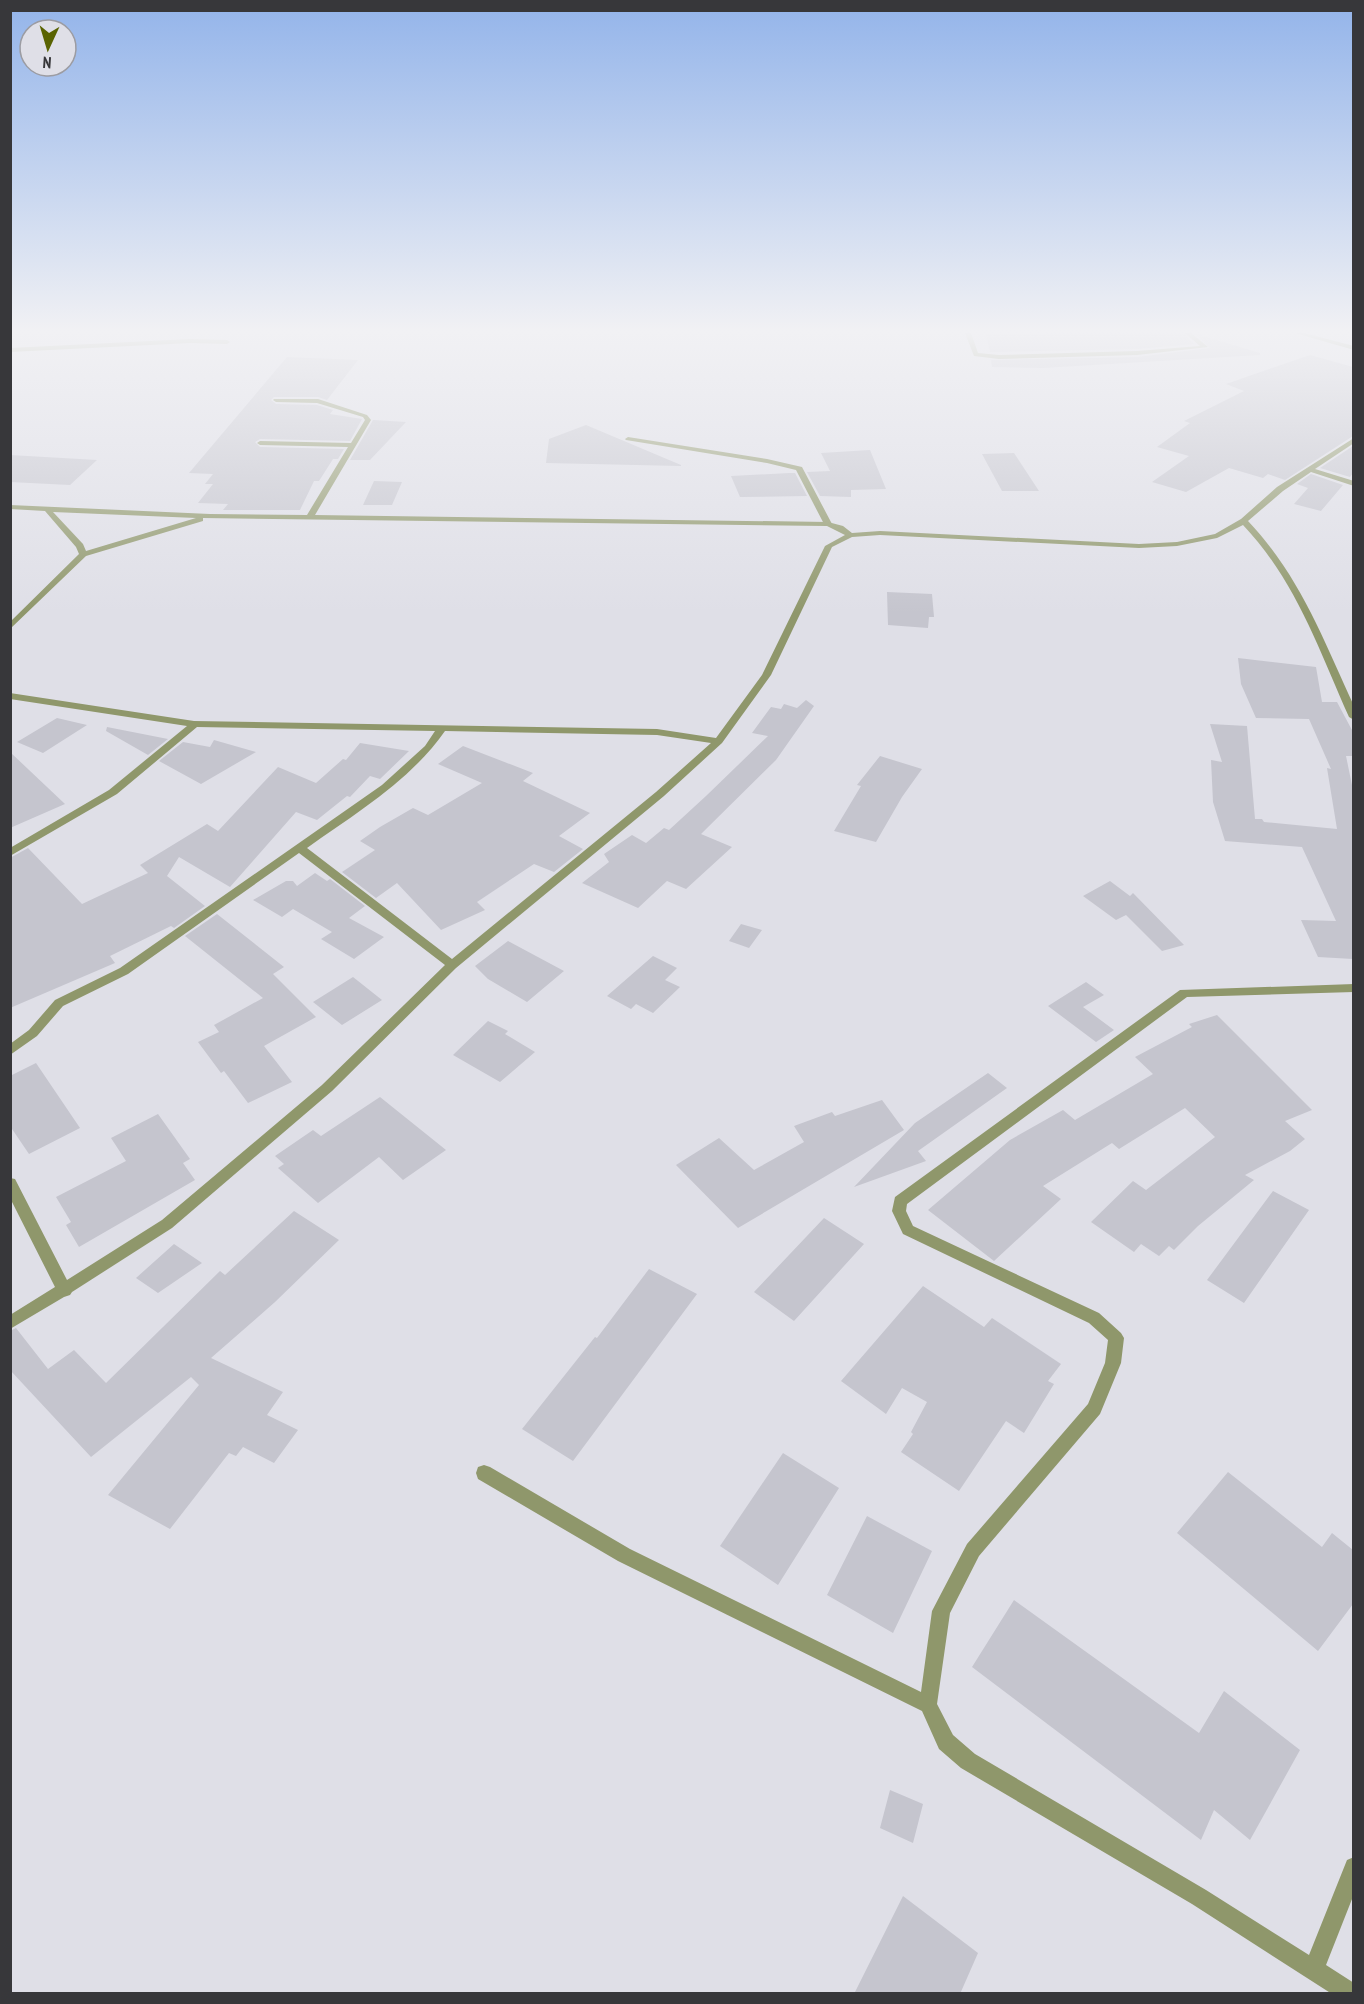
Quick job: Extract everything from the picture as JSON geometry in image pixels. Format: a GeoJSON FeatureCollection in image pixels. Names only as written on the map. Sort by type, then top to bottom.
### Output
{"type":"FeatureCollection","features":[{"type":"Feature","properties":{"kind":"street"},"geometry":{"type":"LineString","coordinates":[[310,518],[364,427]]}},
{"type":"Feature","properties":{"kind":"street"},"geometry":{"type":"LineString","coordinates":[[628,439],[767,461],[799,469],[828,524]]}},
{"type":"Feature","properties":{"kind":"street"},"geometry":{"type":"LineString","coordinates":[[10,507],[210,516],[828,524],[850,535],[998,537],[1139,546],[1177,544],[1217,536],[1244,521],[1281,489],[1353,440]]}},
{"type":"Feature","properties":{"kind":"street"},"geometry":{"type":"LineString","coordinates":[[260,443],[352,445]]}},
{"type":"Feature","properties":{"kind":"street"},"geometry":{"type":"LineString","coordinates":[[1309,469],[1353,484]]}},
{"type":"Feature","properties":{"kind":"street"},"geometry":{"type":"LineString","coordinates":[[47,509],[80,546],[83,554]]}},
{"type":"Feature","properties":{"kind":"street"},"geometry":{"type":"LineString","coordinates":[[10,627],[83,554],[210,516]]}},
{"type":"Feature","properties":{"kind":"street"},"geometry":{"type":"LineString","coordinates":[[1244,521],[1266,541],[1308,608],[1353,717]]}},
{"type":"Feature","properties":{"kind":"street"},"geometry":{"type":"LineString","coordinates":[[10,1323],[65,1291],[167,1224],[327,1088],[452,965],[660,794],[718,741],[766,675],[828,546],[850,535]]}},
{"type":"Feature","properties":{"kind":"street"},"geometry":{"type":"LineString","coordinates":[[10,696],[195,724],[657,732],[718,741]]}},
{"type":"Feature","properties":{"kind":"street"},"geometry":{"type":"LineString","coordinates":[[10,853],[113,792],[195,724]]}},
{"type":"Feature","properties":{"kind":"street"},"geometry":{"type":"LineString","coordinates":[[10,1051],[33,1033],[59,1003],[124,971],[386,787],[428,748],[442,728]]}},
{"type":"Feature","properties":{"kind":"street"},"geometry":{"type":"LineString","coordinates":[[300,848],[452,965]]}},
{"type":"Feature","properties":{"kind":"street"},"geometry":{"type":"LineString","coordinates":[[1352,1994],[1199,1897],[968,1761],[946,1742],[928,1706],[940,1611],[973,1550],[1094,1409],[1113,1363],[1116,1338],[1094,1318],[908,1230],[899,1211],[900,1201],[1184,993],[1353,988]]}},
{"type":"Feature","properties":{"kind":"street"},"geometry":{"type":"LineString","coordinates":[[10,1183],[65,1291]]}},
{"type":"Feature","properties":{"kind":"street"},"geometry":{"type":"LineString","coordinates":[[484,1473],[624,1555],[928,1706]]}},
{"type":"Feature","properties":{"kind":"street"},"geometry":{"type":"LineString","coordinates":[[1314,1969],[1353,1867]]}},
{"type":"Feature","properties":{"kind":"building"},"geometry":{"type":"Polygon","coordinates":[[[228,427],[358,427],[350,441],[260,439],[255,442],[260,447],[344,449],[338,459],[333,459],[319,481],[314,481],[300,510],[223,510],[228,504],[198,503],[213,484],[205,484],[213,474],[189,473],[228,427]]]}},
{"type":"Feature","properties":{"kind":"building"},"geometry":{"type":"Polygon","coordinates":[[[369,427],[402,427],[370,460],[350,460],[369,427]]]}},
{"type":"Feature","properties":{"kind":"building"},"geometry":{"type":"Polygon","coordinates":[[[582,427],[590,427],[681,466],[546,463],[549,439],[582,427]]]}},
{"type":"Feature","properties":{"kind":"building"},"geometry":{"type":"Polygon","coordinates":[[[1185,427],[1353,427],[1353,436],[1285,480],[1268,474],[1263,478],[1229,468],[1186,492],[1152,482],[1189,456],[1157,447],[1185,427]]]}},
{"type":"Feature","properties":{"kind":"building"},"geometry":{"type":"Polygon","coordinates":[[[1353,446],[1353,473],[1350,477],[1320,468],[1353,446]]]}},
{"type":"Feature","properties":{"kind":"building"},"geometry":{"type":"Polygon","coordinates":[[[870,450],[886,489],[851,490],[851,497],[820,496],[807,472],[830,471],[821,453],[870,450]]]}},
{"type":"Feature","properties":{"kind":"building"},"geometry":{"type":"Polygon","coordinates":[[[1014,453],[1039,491],[1002,491],[982,454],[1014,453]]]}},
{"type":"Feature","properties":{"kind":"building"},"geometry":{"type":"Polygon","coordinates":[[[10,455],[97,460],[70,485],[10,482],[10,455]]]}},
{"type":"Feature","properties":{"kind":"building"},"geometry":{"type":"Polygon","coordinates":[[[795,473],[807,496],[740,497],[731,476],[795,473]]]}},
{"type":"Feature","properties":{"kind":"building"},"geometry":{"type":"Polygon","coordinates":[[[1311,474],[1343,485],[1321,511],[1294,504],[1308,488],[1297,484],[1311,474]]]}},
{"type":"Feature","properties":{"kind":"building"},"geometry":{"type":"Polygon","coordinates":[[[374,481],[402,482],[392,505],[363,505],[374,481]]]}},
{"type":"Feature","properties":{"kind":"building"},"geometry":{"type":"Polygon","coordinates":[[[887,592],[932,594],[934,617],[929,617],[928,628],[888,625],[887,592]]]}},
{"type":"Feature","properties":{"kind":"building"},"geometry":{"type":"Polygon","coordinates":[[[1238,658],[1316,667],[1322,702],[1337,702],[1353,732],[1353,756],[1346,756],[1353,790],[1353,959],[1318,957],[1301,920],[1336,921],[1302,847],[1225,841],[1213,802],[1211,760],[1222,762],[1210,724],[1247,726],[1255,819],[1262,819],[1264,822],[1337,829],[1327,768],[1331,769],[1309,719],[1256,718],[1241,684],[1238,658]]]}},
{"type":"Feature","properties":{"kind":"building"},"geometry":{"type":"Polygon","coordinates":[[[806,700],[814,706],[776,760],[701,834],[732,847],[686,889],[667,881],[638,908],[582,883],[609,862],[604,854],[632,835],[646,843],[664,828],[669,830],[706,796],[768,736],[752,733],[771,707],[781,709],[784,704],[797,708],[806,700]]]}},
{"type":"Feature","properties":{"kind":"building"},"geometry":{"type":"Polygon","coordinates":[[[57,718],[87,725],[43,753],[17,742],[57,718]]]}},
{"type":"Feature","properties":{"kind":"building"},"geometry":{"type":"Polygon","coordinates":[[[107,727],[168,739],[148,755],[106,731],[107,727]]]}},
{"type":"Feature","properties":{"kind":"building"},"geometry":{"type":"Polygon","coordinates":[[[214,740],[256,752],[201,784],[159,761],[183,742],[210,747],[214,740]]]}},
{"type":"Feature","properties":{"kind":"building"},"geometry":{"type":"Polygon","coordinates":[[[360,743],[409,751],[380,779],[370,776],[350,797],[347,796],[317,820],[296,812],[230,887],[179,857],[167,876],[205,906],[174,928],[171,926],[110,956],[115,963],[10,1008],[10,858],[28,848],[82,904],[148,873],[140,865],[207,824],[218,831],[278,767],[316,783],[343,759],[346,760],[360,743]]]}},
{"type":"Feature","properties":{"kind":"building"},"geometry":{"type":"Polygon","coordinates":[[[463,746],[533,773],[523,781],[590,813],[559,836],[583,849],[554,872],[534,864],[477,902],[485,910],[441,930],[397,883],[376,898],[342,872],[375,850],[360,841],[380,827],[413,808],[428,815],[482,783],[438,764],[463,746]]]}},
{"type":"Feature","properties":{"kind":"building"},"geometry":{"type":"Polygon","coordinates":[[[10,752],[65,804],[10,828],[10,752]]]}},
{"type":"Feature","properties":{"kind":"building"},"geometry":{"type":"Polygon","coordinates":[[[880,756],[922,769],[902,797],[876,842],[834,831],[861,786],[857,785],[880,756]]]}},
{"type":"Feature","properties":{"kind":"building"},"geometry":{"type":"Polygon","coordinates":[[[315,873],[327,881],[330,879],[365,906],[349,918],[384,937],[354,959],[321,939],[332,932],[293,909],[282,917],[253,900],[286,881],[293,881],[297,886],[315,873]]]}},
{"type":"Feature","properties":{"kind":"building"},"geometry":{"type":"Polygon","coordinates":[[[1110,881],[1130,896],[1133,893],[1184,945],[1162,951],[1126,915],[1116,920],[1083,896],[1110,881]]]}},
{"type":"Feature","properties":{"kind":"building"},"geometry":{"type":"Polygon","coordinates":[[[217,914],[284,967],[273,974],[316,1017],[264,1046],[292,1082],[248,1103],[224,1071],[221,1073],[198,1042],[219,1032],[214,1025],[263,998],[185,936],[217,914]]]}},
{"type":"Feature","properties":{"kind":"building"},"geometry":{"type":"Polygon","coordinates":[[[741,924],[762,930],[749,948],[729,941],[741,924]]]}},
{"type":"Feature","properties":{"kind":"building"},"geometry":{"type":"Polygon","coordinates":[[[508,941],[564,971],[527,1002],[488,979],[475,966],[508,941]]]}},
{"type":"Feature","properties":{"kind":"building"},"geometry":{"type":"Polygon","coordinates":[[[653,956],[677,968],[665,980],[680,987],[653,1013],[636,1004],[631,1009],[607,996],[653,956]]]}},
{"type":"Feature","properties":{"kind":"building"},"geometry":{"type":"Polygon","coordinates":[[[353,977],[382,1000],[342,1025],[313,1002],[353,977]]]}},
{"type":"Feature","properties":{"kind":"building"},"geometry":{"type":"Polygon","coordinates":[[[1086,982],[1104,995],[1083,1007],[1114,1030],[1096,1042],[1048,1006],[1086,982]]]}},
{"type":"Feature","properties":{"kind":"building"},"geometry":{"type":"Polygon","coordinates":[[[1217,1015],[1312,1110],[1285,1121],[1305,1139],[1290,1151],[1245,1175],[1254,1180],[1198,1226],[1174,1250],[1169,1246],[1159,1256],[1141,1244],[1134,1252],[1091,1222],[1133,1181],[1146,1190],[1215,1137],[1185,1108],[1119,1149],[1112,1143],[1043,1186],[1061,1199],[994,1261],[928,1210],[1010,1140],[1063,1110],[1075,1120],[1153,1074],[1135,1057],[1192,1027],[1189,1024],[1217,1015]]]}},
{"type":"Feature","properties":{"kind":"building"},"geometry":{"type":"Polygon","coordinates":[[[488,1021],[508,1031],[505,1034],[535,1052],[500,1082],[453,1055],[488,1021]]]}},
{"type":"Feature","properties":{"kind":"building"},"geometry":{"type":"Polygon","coordinates":[[[36,1063],[80,1128],[29,1154],[10,1126],[10,1076],[36,1063]]]}},
{"type":"Feature","properties":{"kind":"building"},"geometry":{"type":"Polygon","coordinates":[[[988,1073],[1007,1088],[918,1151],[926,1161],[854,1187],[915,1123],[988,1073]]]}},
{"type":"Feature","properties":{"kind":"building"},"geometry":{"type":"Polygon","coordinates":[[[380,1097],[446,1150],[403,1180],[379,1157],[318,1203],[278,1168],[284,1164],[275,1156],[313,1130],[321,1136],[380,1097]]]}},
{"type":"Feature","properties":{"kind":"building"},"geometry":{"type":"Polygon","coordinates":[[[882,1100],[904,1130],[738,1228],[676,1165],[719,1138],[754,1170],[804,1142],[794,1126],[832,1112],[835,1116],[882,1100]]]}},
{"type":"Feature","properties":{"kind":"building"},"geometry":{"type":"Polygon","coordinates":[[[158,1114],[190,1159],[183,1163],[195,1180],[79,1247],[66,1225],[71,1222],[56,1197],[126,1161],[111,1138],[158,1114]]]}},
{"type":"Feature","properties":{"kind":"building"},"geometry":{"type":"Polygon","coordinates":[[[1273,1191],[1309,1210],[1244,1303],[1207,1280],[1273,1191]]]}},
{"type":"Feature","properties":{"kind":"building"},"geometry":{"type":"Polygon","coordinates":[[[294,1211],[339,1240],[275,1302],[211,1358],[283,1392],[267,1415],[298,1430],[274,1463],[243,1447],[236,1456],[229,1453],[170,1529],[108,1495],[199,1385],[191,1377],[91,1457],[10,1370],[10,1331],[16,1328],[48,1369],[74,1350],[106,1383],[220,1271],[225,1275],[294,1211]]]}},
{"type":"Feature","properties":{"kind":"building"},"geometry":{"type":"Polygon","coordinates":[[[824,1218],[864,1244],[794,1321],[754,1292],[824,1218]]]}},
{"type":"Feature","properties":{"kind":"building"},"geometry":{"type":"Polygon","coordinates":[[[174,1244],[202,1263],[158,1293],[136,1278],[174,1244]]]}},
{"type":"Feature","properties":{"kind":"building"},"geometry":{"type":"Polygon","coordinates":[[[649,1269],[697,1294],[573,1461],[522,1429],[595,1337],[597,1338],[649,1269]]]}},
{"type":"Feature","properties":{"kind":"building"},"geometry":{"type":"Polygon","coordinates":[[[923,1286],[984,1327],[992,1318],[1061,1364],[1048,1381],[1054,1384],[1024,1433],[1006,1421],[959,1491],[901,1452],[913,1434],[911,1432],[927,1402],[902,1388],[886,1414],[841,1381],[923,1286]]]}},
{"type":"Feature","properties":{"kind":"building"},"geometry":{"type":"Polygon","coordinates":[[[783,1453],[839,1488],[778,1585],[720,1546],[783,1453]]]}},
{"type":"Feature","properties":{"kind":"building"},"geometry":{"type":"Polygon","coordinates":[[[1228,1472],[1322,1547],[1332,1533],[1353,1550],[1353,1604],[1318,1651],[1177,1533],[1228,1472]]]}},
{"type":"Feature","properties":{"kind":"building"},"geometry":{"type":"Polygon","coordinates":[[[867,1516],[932,1551],[893,1633],[827,1595],[867,1516]]]}},
{"type":"Feature","properties":{"kind":"building"},"geometry":{"type":"Polygon","coordinates":[[[1014,1600],[1199,1733],[1224,1691],[1300,1750],[1250,1840],[1214,1810],[1201,1840],[972,1667],[1014,1600]]]}},
{"type":"Feature","properties":{"kind":"building"},"geometry":{"type":"Polygon","coordinates":[[[890,1790],[923,1804],[913,1843],[880,1828],[890,1790]]]}},
{"type":"Feature","properties":{"kind":"building"},"geometry":{"type":"Polygon","coordinates":[[[903,1896],[978,1953],[960,1994],[854,1994],[903,1896]]]}}]}
